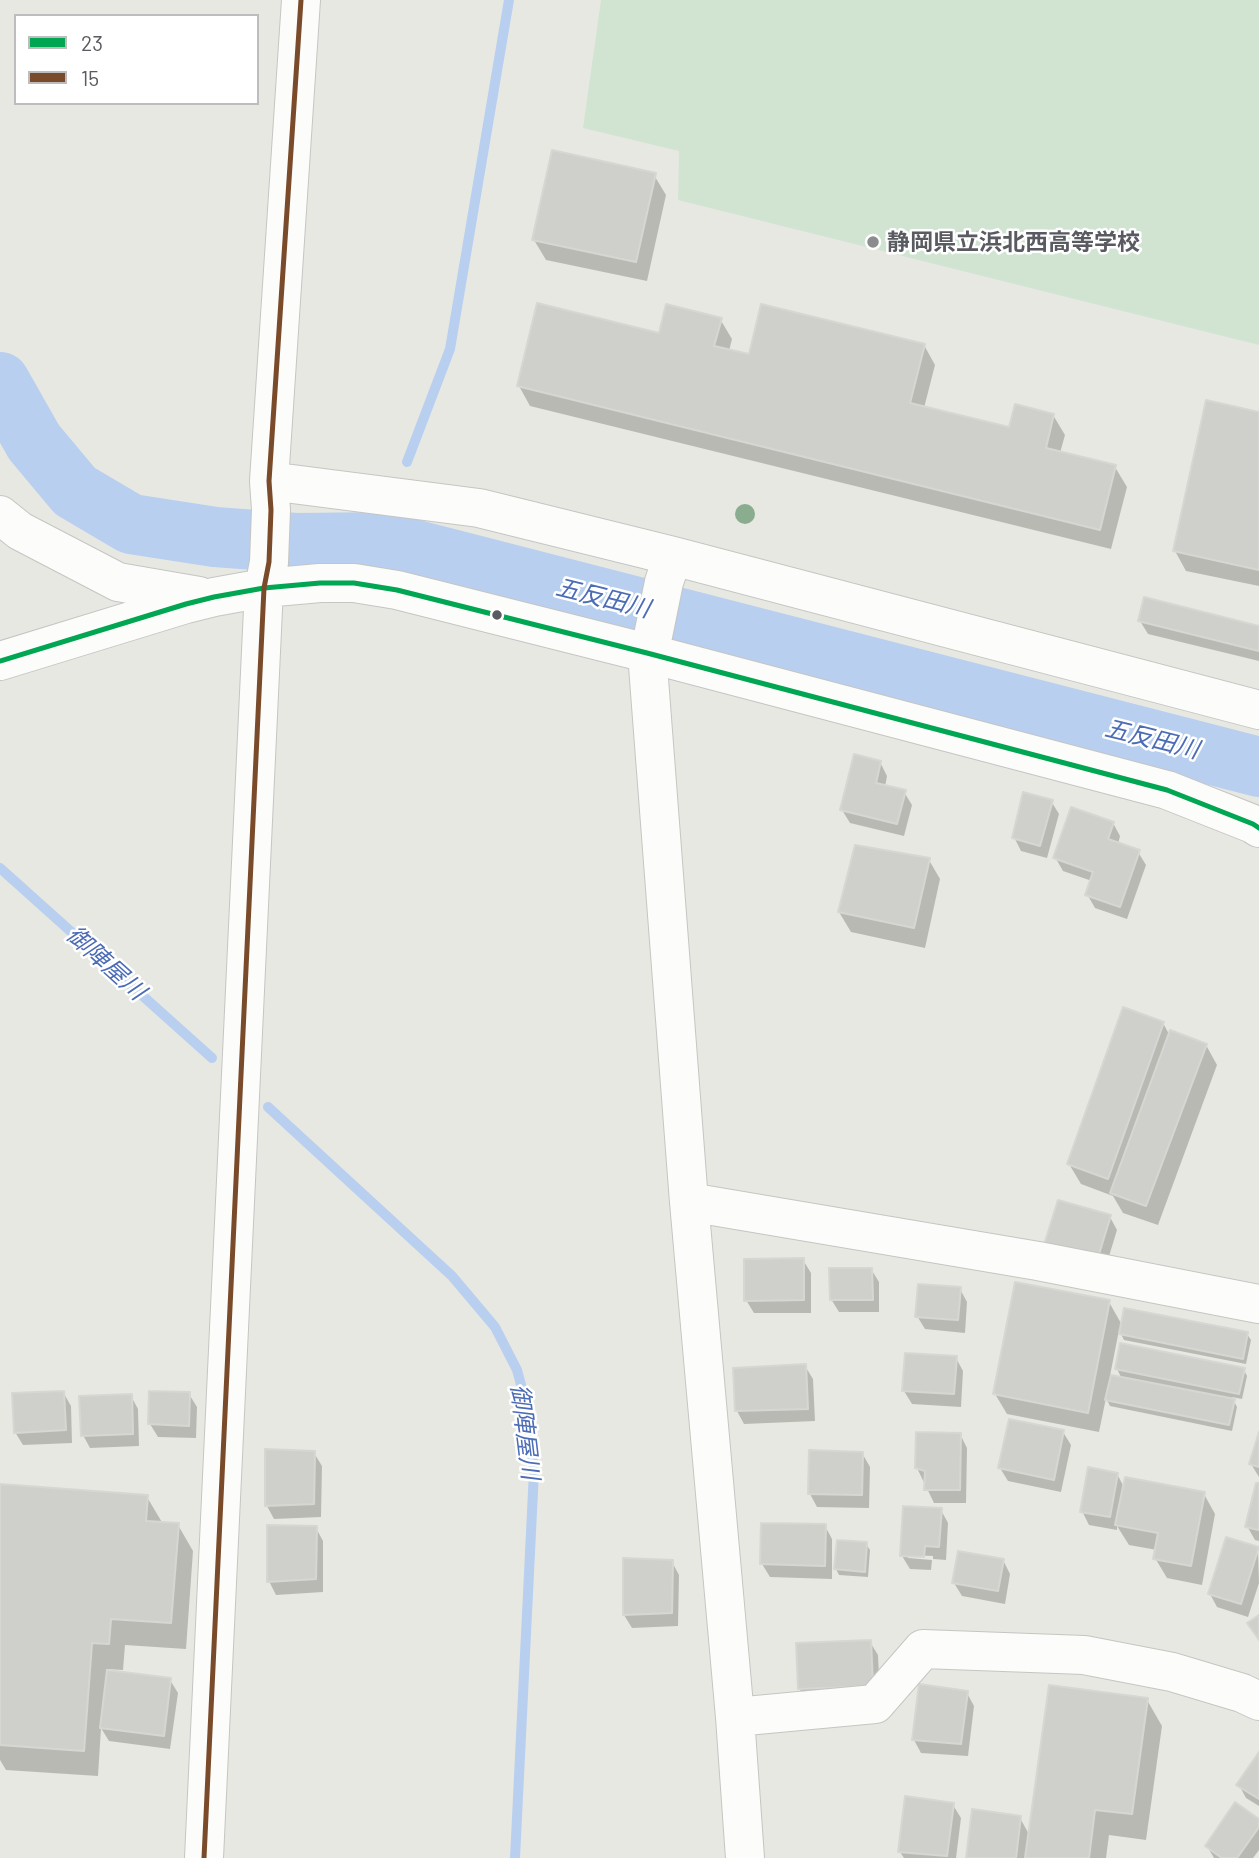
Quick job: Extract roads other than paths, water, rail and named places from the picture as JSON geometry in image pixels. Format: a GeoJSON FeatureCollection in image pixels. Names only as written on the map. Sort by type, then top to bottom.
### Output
{"type":"FeatureCollection","features":[{"type":"Feature","properties":{"kind":"street"},"geometry":{"type":"LineString","coordinates":[[204,1858],[270,495],[301,0]]}},
{"type":"Feature","properties":{"kind":"street"},"geometry":{"type":"LineString","coordinates":[[270,495],[479,508],[669,569],[1259,710]]}},
{"type":"Feature","properties":{"kind":"street"},"geometry":{"type":"LineString","coordinates":[[0,515],[20,531],[118,582],[214,597]]}},
{"type":"Feature","properties":{"kind":"street"},"geometry":{"type":"LineString","coordinates":[[669,569],[650,645],[689,1202],[735,1717],[744,1858]]}},
{"type":"Feature","properties":{"kind":"street"},"geometry":{"type":"LineString","coordinates":[[0,661],[214,597],[266,575],[320,583],[354,583],[650,645],[1167,790],[1258,821]]}},
{"type":"Feature","properties":{"kind":"street"},"geometry":{"type":"LineString","coordinates":[[689,1202],[1038,1261],[1259,1304]]}},
{"type":"Feature","properties":{"kind":"street"},"geometry":{"type":"LineString","coordinates":[[735,1717],[876,1704],[923,1649],[1084,1655],[1172,1672],[1242,1693],[1259,1701]]}},
{"type":"Feature","properties":{"kind":"waterway"},"geometry":{"type":"LineString","coordinates":[[407,462],[450,349],[509,0]]}},
{"type":"Feature","properties":{"kind":"waterway","name":"五反田川"},"geometry":{"type":"LineString","coordinates":[[0,382],[34,442],[75,491],[131,524],[215,537],[296,543],[385,542],[1259,767]]}},
{"type":"Feature","properties":{"kind":"waterway","name":"御陣屋川"},"geometry":{"type":"LineString","coordinates":[[0,868],[212,1058]]}},
{"type":"Feature","properties":{"kind":"waterway","name":"御陣屋川"},"geometry":{"type":"LineString","coordinates":[[268,1107],[452,1276],[495,1327],[517,1370],[526,1403],[534,1471],[515,1858]]}},
{"type":"Feature","properties":{"kind":"place","name":"静岡県立浜北西高等学校"},"geometry":{"type":"Point","coordinates":[873,242]}}]}
